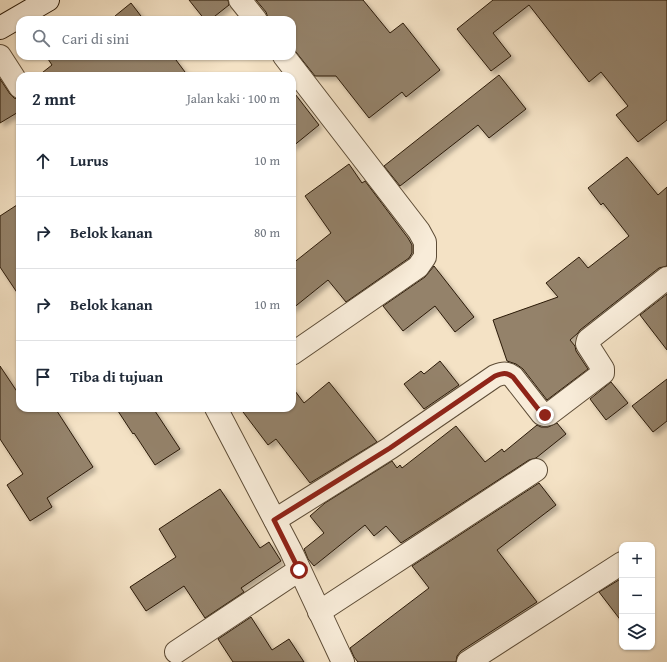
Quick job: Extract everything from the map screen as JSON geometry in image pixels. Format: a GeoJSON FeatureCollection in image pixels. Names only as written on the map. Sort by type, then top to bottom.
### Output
{"type":"FeatureCollection","features":[{"type":"Feature","properties":{"kind":"street"},"geometry":{"type":"LineString","coordinates":[[21,16],[48,0]]}},
{"type":"Feature","properties":{"kind":"street"},"geometry":{"type":"LineString","coordinates":[[240,0],[253,16]]}},
{"type":"Feature","properties":{"kind":"street"},"geometry":{"type":"LineString","coordinates":[[0,28],[16,19]]}},
{"type":"Feature","properties":{"kind":"street"},"geometry":{"type":"LineString","coordinates":[[0,56],[16,81]]}},
{"type":"Feature","properties":{"kind":"street"},"geometry":{"type":"LineString","coordinates":[[287,60],[426,242],[425,256],[418,267],[296,351]]}},
{"type":"Feature","properties":{"kind":"street"},"geometry":{"type":"LineString","coordinates":[[274,520],[390,448],[495,376],[502,373],[513,377],[542,414],[549,414],[603,373],[603,369],[588,344],[588,340],[667,278]]}},
{"type":"Feature","properties":{"kind":"street"},"geometry":{"type":"LineString","coordinates":[[218,412],[299,570],[343,662]]}},
{"type":"Feature","properties":{"kind":"street"},"geometry":{"type":"LineString","coordinates":[[319,612],[536,470]]}},
{"type":"Feature","properties":{"kind":"street"},"geometry":{"type":"LineString","coordinates":[[468,662],[619,565]]}},
{"type":"Feature","properties":{"kind":"street"},"geometry":{"type":"LineString","coordinates":[[176,652],[299,570]]}},
{"type":"Feature","properties":{"kind":"building"},"geometry":{"type":"Polygon","coordinates":[[[189,0],[228,0],[229,5],[215,16],[202,16],[189,0]]]}},
{"type":"Feature","properties":{"kind":"building"},"geometry":{"type":"Polygon","coordinates":[[[256,0],[363,0],[390,33],[403,23],[440,70],[406,97],[402,92],[369,118],[336,76],[315,76],[296,52],[296,16],[267,16],[266,12],[256,0]]]}},
{"type":"Feature","properties":{"kind":"building"},"geometry":{"type":"Polygon","coordinates":[[[493,0],[667,0],[667,120],[638,142],[616,115],[628,106],[601,72],[589,82],[529,5],[493,33],[511,56],[491,71],[457,29],[493,0]]]}},
{"type":"Feature","properties":{"kind":"building"},"geometry":{"type":"Polygon","coordinates":[[[131,3],[141,16],[115,16],[131,3]]]}},
{"type":"Feature","properties":{"kind":"building"},"geometry":{"type":"Polygon","coordinates":[[[49,60],[176,60],[185,72],[43,72],[52,65],[49,60]]]}},
{"type":"Feature","properties":{"kind":"building"},"geometry":{"type":"Polygon","coordinates":[[[499,75],[526,109],[489,138],[478,125],[400,186],[384,166],[499,75]]]}},
{"type":"Feature","properties":{"kind":"building"},"geometry":{"type":"Polygon","coordinates":[[[0,79],[10,94],[16,99],[16,113],[0,123],[0,79]]]}},
{"type":"Feature","properties":{"kind":"building"},"geometry":{"type":"Polygon","coordinates":[[[296,95],[319,125],[296,144],[296,95]]]}},
{"type":"Feature","properties":{"kind":"building"},"geometry":{"type":"Polygon","coordinates":[[[627,157],[658,195],[667,187],[667,266],[659,268],[580,330],[570,340],[588,369],[547,400],[523,369],[516,364],[507,361],[493,320],[558,297],[546,283],[579,257],[588,268],[629,236],[603,203],[601,205],[588,188],[627,157]]]}},
{"type":"Feature","properties":{"kind":"building"},"geometry":{"type":"Polygon","coordinates":[[[349,164],[362,183],[365,181],[408,238],[412,245],[412,253],[409,258],[346,302],[328,280],[296,306],[296,261],[331,233],[305,196],[349,164]]]}},
{"type":"Feature","properties":{"kind":"building"},"geometry":{"type":"Polygon","coordinates":[[[16,206],[16,291],[0,267],[0,216],[16,206]]]}},
{"type":"Feature","properties":{"kind":"building"},"geometry":{"type":"Polygon","coordinates":[[[434,266],[474,317],[455,332],[435,306],[403,331],[383,306],[425,277],[434,266]]]}},
{"type":"Feature","properties":{"kind":"building"},"geometry":{"type":"Polygon","coordinates":[[[667,294],[667,350],[640,315],[667,294]]]}},
{"type":"Feature","properties":{"kind":"building"},"geometry":{"type":"Polygon","coordinates":[[[440,361],[459,385],[424,409],[404,384],[421,371],[424,374],[440,361]]]}},
{"type":"Feature","properties":{"kind":"building"},"geometry":{"type":"Polygon","coordinates":[[[0,366],[16,390],[16,412],[58,412],[93,467],[47,498],[52,507],[30,521],[7,485],[23,474],[0,439],[0,366]]]}},
{"type":"Feature","properties":{"kind":"building"},"geometry":{"type":"Polygon","coordinates":[[[667,379],[667,421],[653,432],[632,406],[667,379]]]}},
{"type":"Feature","properties":{"kind":"building"},"geometry":{"type":"Polygon","coordinates":[[[329,382],[377,442],[310,483],[276,439],[268,445],[243,412],[296,412],[296,392],[304,403],[329,382]]]}},
{"type":"Feature","properties":{"kind":"building"},"geometry":{"type":"Polygon","coordinates":[[[611,382],[628,403],[606,420],[590,399],[611,382]]]}},
{"type":"Feature","properties":{"kind":"building"},"geometry":{"type":"Polygon","coordinates":[[[119,412],[156,412],[180,449],[155,465],[134,433],[133,434],[119,412]]]}},
{"type":"Feature","properties":{"kind":"building"},"geometry":{"type":"Polygon","coordinates":[[[557,423],[566,434],[536,458],[529,460],[401,543],[386,526],[374,536],[365,525],[314,566],[308,559],[304,549],[324,533],[310,516],[325,503],[392,461],[397,468],[400,465],[402,468],[456,426],[485,462],[502,449],[504,452],[537,425],[541,427],[548,427],[557,423]]]}},
{"type":"Feature","properties":{"kind":"building"},"geometry":{"type":"Polygon","coordinates":[[[539,483],[556,505],[497,550],[537,602],[461,651],[457,656],[456,662],[358,662],[350,648],[429,588],[412,566],[539,483]]]}},
{"type":"Feature","properties":{"kind":"building"},"geometry":{"type":"Polygon","coordinates":[[[220,489],[260,548],[269,542],[281,561],[241,588],[244,592],[205,618],[184,586],[146,611],[130,587],[176,557],[159,529],[220,489]]]}},
{"type":"Feature","properties":{"kind":"building"},"geometry":{"type":"Polygon","coordinates":[[[619,580],[619,618],[599,592],[619,580]]]}},
{"type":"Feature","properties":{"kind":"building"},"geometry":{"type":"Polygon","coordinates":[[[251,617],[272,650],[289,639],[304,662],[233,662],[218,639],[251,617]]]}},
{"type":"Feature","properties":{"kind":"route"},"geometry":{"type":"LineString","coordinates":[[299,570],[274,520],[390,448],[495,376],[502,373],[513,377],[542,414],[545,415]]}}]}
